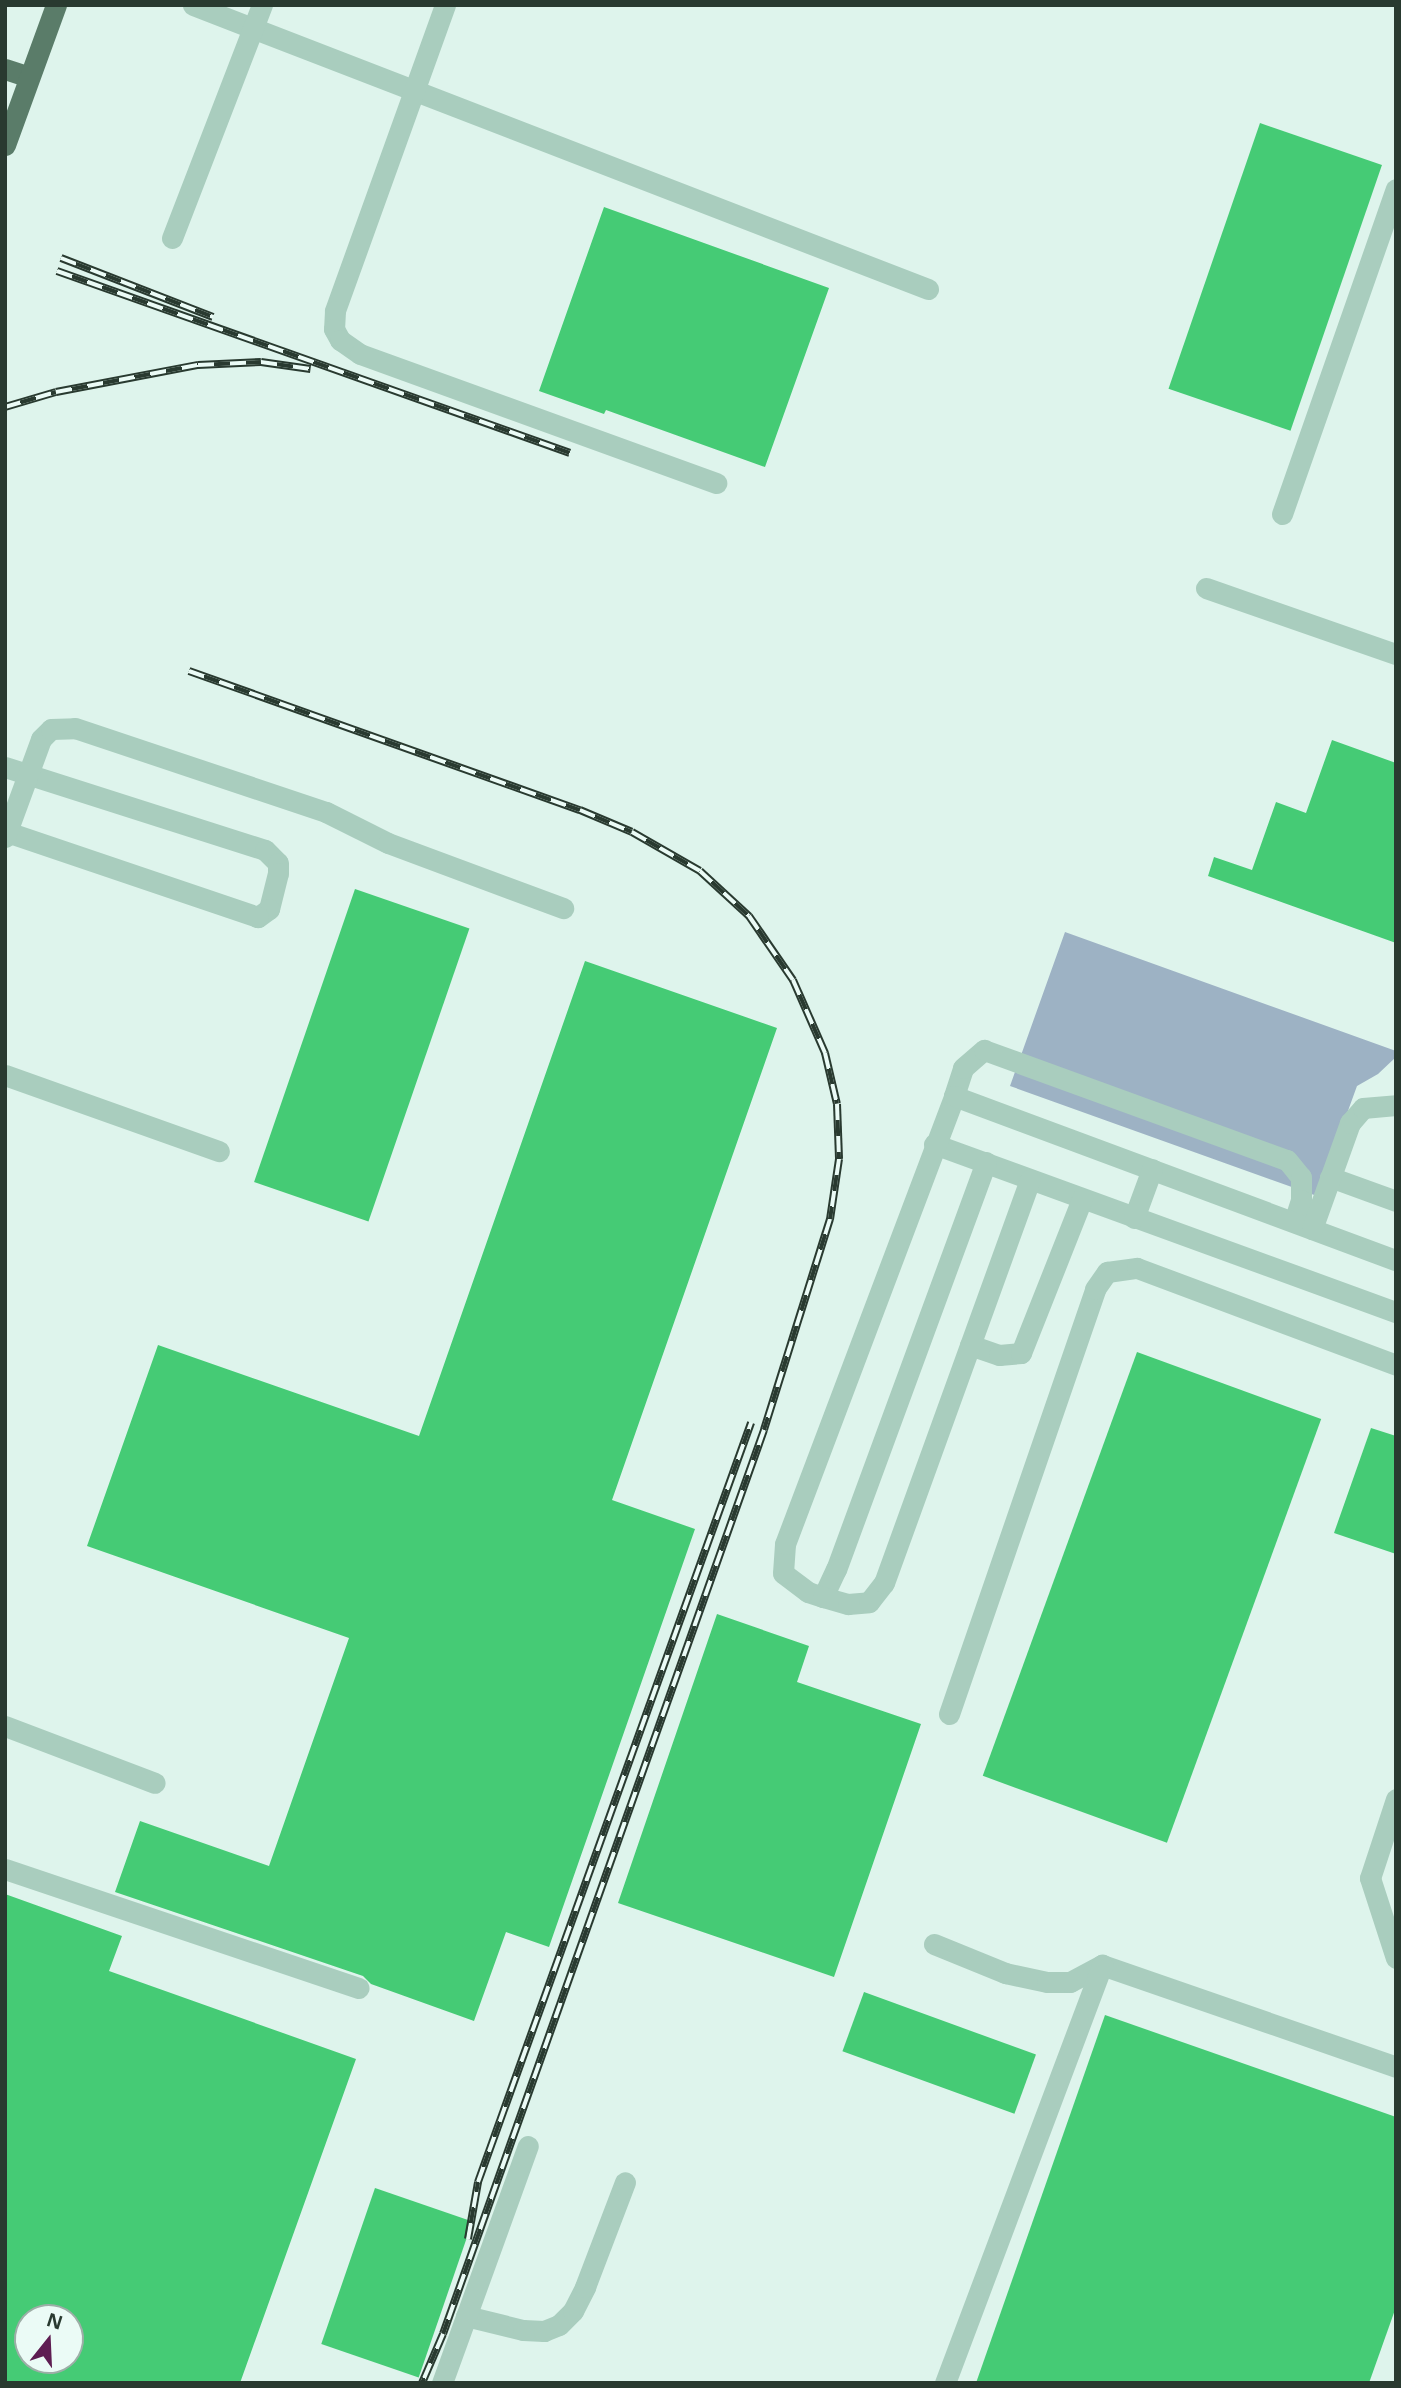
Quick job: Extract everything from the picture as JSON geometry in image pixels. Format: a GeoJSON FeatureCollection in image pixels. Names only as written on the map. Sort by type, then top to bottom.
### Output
{"type":"FeatureCollection","features":[{"type":"Feature","properties":{"kind":"main road"},"geometry":{"type":"LineString","coordinates":[[5,145],[56,5]]}},
{"type":"Feature","properties":{"kind":"main road"},"geometry":{"type":"LineString","coordinates":[[5,69],[29,77]]}},
{"type":"Feature","properties":{"kind":"lane"},"geometry":{"type":"LineString","coordinates":[[193,5],[412,92],[928,289]]}},
{"type":"Feature","properties":{"kind":"lane"},"geometry":{"type":"LineString","coordinates":[[172,238],[262,5]]}},
{"type":"Feature","properties":{"kind":"lane"},"geometry":{"type":"LineString","coordinates":[[444,5],[335,311],[334,329],[340,340],[360,354],[716,482]]}},
{"type":"Feature","properties":{"kind":"lane"},"geometry":{"type":"LineString","coordinates":[[1282,514],[1396,189]]}},
{"type":"Feature","properties":{"kind":"lane"},"geometry":{"type":"LineString","coordinates":[[1206,588],[1396,654]]}},
{"type":"Feature","properties":{"kind":"lane"},"geometry":{"type":"LineString","coordinates":[[5,767],[28,776],[265,850],[278,863],[272,901],[264,914],[251,916],[6,834],[28,776],[41,739],[51,729],[75,728],[314,807],[388,843],[563,908]]}},
{"type":"Feature","properties":{"kind":"lane"},"geometry":{"type":"LineString","coordinates":[[1031,1180],[881,1591],[869,1602],[858,1605],[823,1597],[787,1580],[781,1565],[785,1544],[963,1068],[973,1055],[984,1050],[1287,1160],[1301,1177],[1303,1225]]}},
{"type":"Feature","properties":{"kind":"lane"},"geometry":{"type":"LineString","coordinates":[[5,1076],[219,1151]]}},
{"type":"Feature","properties":{"kind":"lane"},"geometry":{"type":"LineString","coordinates":[[954,1096],[1396,1259]]}},
{"type":"Feature","properties":{"kind":"lane"},"geometry":{"type":"LineString","coordinates":[[1303,1225],[1330,1177],[1356,1116],[1374,1104],[1396,1105]]}},
{"type":"Feature","properties":{"kind":"lane"},"geometry":{"type":"LineString","coordinates":[[934,1144],[1396,1312]]}},
{"type":"Feature","properties":{"kind":"lane"},"geometry":{"type":"LineString","coordinates":[[823,1597],[986,1162]]}},
{"type":"Feature","properties":{"kind":"lane"},"geometry":{"type":"LineString","coordinates":[[1134,1218],[1152,1169]]}},
{"type":"Feature","properties":{"kind":"lane"},"geometry":{"type":"LineString","coordinates":[[1330,1177],[1396,1201]]}},
{"type":"Feature","properties":{"kind":"lane"},"geometry":{"type":"LineString","coordinates":[[970,1345],[999,1355],[1021,1353],[1082,1199]]}},
{"type":"Feature","properties":{"kind":"lane"},"geometry":{"type":"LineString","coordinates":[[949,1714],[1095,1289],[1107,1272],[1137,1268],[1394,1359]]}},
{"type":"Feature","properties":{"kind":"lane"},"geometry":{"type":"LineString","coordinates":[[5,1726],[155,1783]]}},
{"type":"Feature","properties":{"kind":"lane"},"geometry":{"type":"LineString","coordinates":[[1396,1799],[1370,1878],[1396,1958]]}},
{"type":"Feature","properties":{"kind":"lane"},"geometry":{"type":"LineString","coordinates":[[5,1869],[359,1988]]}},
{"type":"Feature","properties":{"kind":"lane"},"geometry":{"type":"LineString","coordinates":[[934,1944],[1005,1973],[1047,1982],[1070,1982],[1102,1965],[1396,2067]]}},
{"type":"Feature","properties":{"kind":"lane"},"geometry":{"type":"LineString","coordinates":[[945,2383],[1102,1965]]}},
{"type":"Feature","properties":{"kind":"lane"},"geometry":{"type":"LineString","coordinates":[[442,2383],[527,2146]]}},
{"type":"Feature","properties":{"kind":"lane"},"geometry":{"type":"LineString","coordinates":[[466,2316],[523,2330],[559,2325],[573,2311],[585,2287],[625,2182]]}},
{"type":"Feature","properties":{"kind":"shaded area"},"geometry":{"type":"Polygon","coordinates":[[[1065,932],[1396,1051],[1396,1057],[1378,1074],[1357,1086],[1317,1196],[1010,1086],[1065,932]]]}},
{"type":"Feature","properties":{"kind":"building"},"geometry":{"type":"Polygon","coordinates":[[[1260,123],[1382,165],[1290,431],[1169,389],[1260,123]]]}},
{"type":"Feature","properties":{"kind":"building"},"geometry":{"type":"Polygon","coordinates":[[[604,207],[829,288],[765,467],[606,410],[604,414],[539,391],[604,207]]]}},
{"type":"Feature","properties":{"kind":"building"},"geometry":{"type":"Polygon","coordinates":[[[1332,740],[1396,763],[1396,943],[1208,876],[1214,857],[1252,870],[1276,802],[1306,813],[1332,740]]]}},
{"type":"Feature","properties":{"kind":"building"},"geometry":{"type":"Polygon","coordinates":[[[355,889],[469,928],[368,1222],[254,1182],[355,889]]]}},
{"type":"Feature","properties":{"kind":"building"},"geometry":{"type":"Polygon","coordinates":[[[585,961],[777,1028],[612,1500],[695,1529],[549,1947],[506,1932],[474,2021],[371,1984],[363,1976],[115,1892],[140,1821],[269,1866],[349,1638],[87,1546],[158,1345],[419,1436],[585,961]]]}},
{"type":"Feature","properties":{"kind":"building"},"geometry":{"type":"Polygon","coordinates":[[[1137,1352],[1321,1419],[1167,1843],[983,1776],[1137,1352]]]}},
{"type":"Feature","properties":{"kind":"building"},"geometry":{"type":"Polygon","coordinates":[[[1371,1428],[1396,1436],[1396,1554],[1334,1533],[1371,1428]]]}},
{"type":"Feature","properties":{"kind":"building"},"geometry":{"type":"Polygon","coordinates":[[[717,1614],[809,1646],[797,1682],[921,1724],[834,1977],[618,1903],[717,1614]]]}},
{"type":"Feature","properties":{"kind":"building"},"geometry":{"type":"Polygon","coordinates":[[[5,1894],[122,1936],[109,1971],[356,2059],[240,2383],[5,2383],[5,1894]]]}},
{"type":"Feature","properties":{"kind":"building"},"geometry":{"type":"Polygon","coordinates":[[[864,1992],[1036,2055],[1014,2114],[842,2051],[864,1992]]]}},
{"type":"Feature","properties":{"kind":"building"},"geometry":{"type":"Polygon","coordinates":[[[1105,2015],[1396,2117],[1396,2307],[1369,2383],[976,2383],[1105,2015]]]}},
{"type":"Feature","properties":{"kind":"building"},"geometry":{"type":"Polygon","coordinates":[[[375,2188],[472,2222],[419,2378],[321,2344],[375,2188]]]}},
{"type":"Feature","properties":{"kind":"railway"},"geometry":{"type":"LineString","coordinates":[[61,258],[213,317]]}},
{"type":"Feature","properties":{"kind":"railway"},"geometry":{"type":"LineString","coordinates":[[57,271],[570,453]]}},
{"type":"Feature","properties":{"kind":"railway"},"geometry":{"type":"LineString","coordinates":[[5,407],[56,392],[198,365],[261,362],[311,369]]}},
{"type":"Feature","properties":{"kind":"railway"},"geometry":{"type":"LineString","coordinates":[[189,671],[580,810],[632,832],[700,871],[749,916],[793,980],[825,1053],[837,1104],[839,1159],[830,1219],[764,1430],[443,2334],[422,2383]]}},
{"type":"Feature","properties":{"kind":"railway"},"geometry":{"type":"LineString","coordinates":[[468,2239],[478,2182],[751,1423]]}}]}
